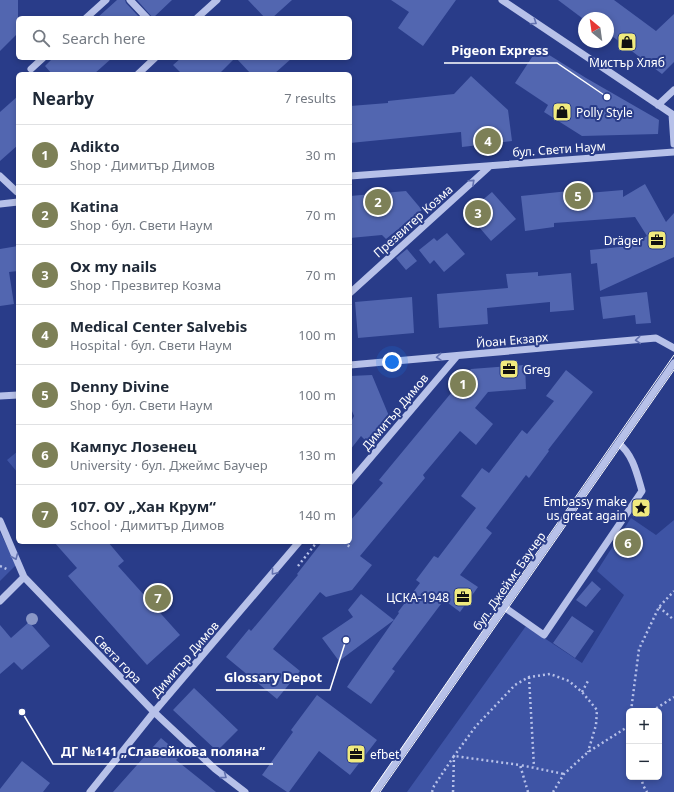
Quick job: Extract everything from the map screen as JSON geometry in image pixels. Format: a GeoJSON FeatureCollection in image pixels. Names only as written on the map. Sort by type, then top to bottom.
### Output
{"type":"FeatureCollection","features":[{"type":"Feature","properties":{"kind":"street"},"geometry":{"type":"LineString","coordinates":[[88,16],[106,0]]}},
{"type":"Feature","properties":{"kind":"street"},"geometry":{"type":"LineString","coordinates":[[130,0],[145,16]]}},
{"type":"Feature","properties":{"kind":"street"},"geometry":{"type":"LineString","coordinates":[[199,16],[217,0]]}},
{"type":"Feature","properties":{"kind":"street"},"geometry":{"type":"LineString","coordinates":[[502,0],[672,114],[674,144]]}},
{"type":"Feature","properties":{"kind":"street"},"geometry":{"type":"LineString","coordinates":[[31,69],[41,60]]}},
{"type":"Feature","properties":{"kind":"street"},"geometry":{"type":"LineString","coordinates":[[140,72],[153,60]]}},
{"type":"Feature","properties":{"kind":"street"},"geometry":{"type":"LineString","coordinates":[[658,104],[674,90]]}},
{"type":"Feature","properties":{"kind":"street","name":"бул. Свети Наум"},"geometry":{"type":"LineString","coordinates":[[352,176],[674,152]]}},
{"type":"Feature","properties":{"kind":"street","name":"Презвитер Козма"},"geometry":{"type":"LineString","coordinates":[[352,291],[490,166]]}},
{"type":"Feature","properties":{"kind":"street"},"geometry":{"type":"LineString","coordinates":[[0,176],[16,188]]}},
{"type":"Feature","properties":{"kind":"street"},"geometry":{"type":"LineString","coordinates":[[0,204],[16,202]]}},
{"type":"Feature","properties":{"kind":"street","name":"Йоан Екзарх"},"geometry":{"type":"LineString","coordinates":[[352,365],[656,338],[674,348]]}},
{"type":"Feature","properties":{"kind":"street","name":"Димитър Димов"},"geometry":{"type":"LineString","coordinates":[[352,480],[457,356]]}},
{"type":"Feature","properties":{"kind":"street","name":"бул. Джеймс Баучер"},"geometry":{"type":"LineString","coordinates":[[375,792],[674,363]]}},
{"type":"Feature","properties":{"kind":"street"},"geometry":{"type":"LineString","coordinates":[[0,396],[16,395]]}},
{"type":"Feature","properties":{"kind":"street"},"geometry":{"type":"LineString","coordinates":[[504,607],[544,635],[642,492],[633,462],[618,444]]}},
{"type":"Feature","properties":{"kind":"street","name":"Света гора"},"geometry":{"type":"LineString","coordinates":[[0,521],[24,577],[154,712],[215,769],[246,792]]}},
{"type":"Feature","properties":{"kind":"street","name":"Димитър Димов"},"geometry":{"type":"LineString","coordinates":[[90,792],[154,712],[297,544]]}},
{"type":"Feature","properties":{"kind":"street"},"geometry":{"type":"LineString","coordinates":[[0,601],[24,577]]}},
{"type":"Feature","properties":{"kind":"path"},"geometry":{"type":"LineString","coordinates":[[298,566],[315,544]]}},
{"type":"Feature","properties":{"kind":"path"},"geometry":{"type":"LineString","coordinates":[[346,544],[351,548]]}},
{"type":"Feature","properties":{"kind":"path"},"geometry":{"type":"LineString","coordinates":[[631,708],[639,648],[659,607],[674,591]]}},
{"type":"Feature","properties":{"kind":"path"},"geometry":{"type":"LineString","coordinates":[[659,607],[674,620]]}},
{"type":"Feature","properties":{"kind":"path"},"geometry":{"type":"LineString","coordinates":[[432,792],[434,786],[454,756],[476,726],[515,685],[529,677],[550,674],[569,681],[582,692],[597,710],[596,725],[588,752]]}},
{"type":"Feature","properties":{"kind":"path"},"geometry":{"type":"LineString","coordinates":[[529,677],[534,767]]}},
{"type":"Feature","properties":{"kind":"path"},"geometry":{"type":"LineString","coordinates":[[582,692],[588,681]]}},
{"type":"Feature","properties":{"kind":"path"},"geometry":{"type":"LineString","coordinates":[[656,708],[674,696]]}},
{"type":"Feature","properties":{"kind":"path"},"geometry":{"type":"LineString","coordinates":[[553,792],[564,774],[588,752],[626,728]]}},
{"type":"Feature","properties":{"kind":"path"},"geometry":{"type":"LineString","coordinates":[[454,756],[534,767],[564,774]]}},
{"type":"Feature","properties":{"kind":"path"},"geometry":{"type":"LineString","coordinates":[[453,792],[454,756]]}},
{"type":"Feature","properties":{"kind":"path"},"geometry":{"type":"LineString","coordinates":[[520,765],[528,792]]}},
{"type":"Feature","properties":{"kind":"path"},"geometry":{"type":"LineString","coordinates":[[642,780],[643,786],[647,792]]}},
{"type":"Feature","properties":{"kind":"shaded area"},"geometry":{"type":"Polygon","coordinates":[[[16,453],[16,471],[7,460],[16,453]]]}},
{"type":"Feature","properties":{"kind":"shaded area"},"geometry":{"type":"Polygon","coordinates":[[[631,518],[656,535],[674,520],[674,792],[407,792],[526,626],[582,663],[624,595],[597,571],[631,518]]]}},
{"type":"Feature","properties":{"kind":"shaded area"},"geometry":{"type":"Polygon","coordinates":[[[0,532],[16,565],[0,581],[0,532]]]}},
{"type":"Feature","properties":{"kind":"building"},"geometry":{"type":"Polygon","coordinates":[[[0,0],[18,0],[16,35],[0,51],[0,0]]]}},
{"type":"Feature","properties":{"kind":"building"},"geometry":{"type":"Polygon","coordinates":[[[117,0],[125,0],[138,16],[99,16],[117,0]]]}},
{"type":"Feature","properties":{"kind":"building"},"geometry":{"type":"Polygon","coordinates":[[[137,0],[172,0],[155,16],[151,16],[137,0]]]}},
{"type":"Feature","properties":{"kind":"building"},"geometry":{"type":"Polygon","coordinates":[[[248,0],[292,0],[274,16],[263,16],[248,0]]]}},
{"type":"Feature","properties":{"kind":"building"},"geometry":{"type":"Polygon","coordinates":[[[391,0],[456,0],[423,46],[398,28],[409,12],[391,0]]]}},
{"type":"Feature","properties":{"kind":"building"},"geometry":{"type":"Polygon","coordinates":[[[558,0],[614,0],[656,31],[674,14],[674,62],[662,74],[614,38],[614,12],[578,12],[578,15],[558,0]]]}},
{"type":"Feature","properties":{"kind":"building"},"geometry":{"type":"Polygon","coordinates":[[[538,48],[586,78],[659,120],[658,134],[582,136],[544,112],[548,105],[515,83],[538,48]]]}},
{"type":"Feature","properties":{"kind":"building"},"geometry":{"type":"Polygon","coordinates":[[[51,60],[110,60],[96,72],[50,72],[45,66],[51,60]]]}},
{"type":"Feature","properties":{"kind":"building"},"geometry":{"type":"Polygon","coordinates":[[[179,60],[233,60],[221,72],[180,72],[173,65],[179,60]]]}},
{"type":"Feature","properties":{"kind":"building"},"geometry":{"type":"Polygon","coordinates":[[[238,60],[290,60],[276,72],[249,72],[238,60]]]}},
{"type":"Feature","properties":{"kind":"building"},"geometry":{"type":"Polygon","coordinates":[[[471,76],[508,110],[512,141],[462,147],[461,132],[352,143],[352,106],[388,103],[388,101],[454,94],[471,76]]]}},
{"type":"Feature","properties":{"kind":"building"},"geometry":{"type":"Polygon","coordinates":[[[16,98],[16,147],[0,161],[0,112],[16,98]]]}},
{"type":"Feature","properties":{"kind":"building"},"geometry":{"type":"Polygon","coordinates":[[[645,184],[666,222],[674,213],[674,257],[600,291],[597,263],[591,264],[590,250],[630,246],[647,236],[635,217],[554,223],[554,227],[525,231],[521,196],[588,189],[588,193],[623,190],[623,197],[645,184]]]}},
{"type":"Feature","properties":{"kind":"building"},"geometry":{"type":"Polygon","coordinates":[[[406,191],[422,210],[386,239],[382,235],[352,238],[352,196],[406,191]]]}},
{"type":"Feature","properties":{"kind":"building"},"geometry":{"type":"Polygon","coordinates":[[[492,192],[516,219],[491,241],[467,213],[492,192]]]}},
{"type":"Feature","properties":{"kind":"building"},"geometry":{"type":"Polygon","coordinates":[[[447,233],[465,254],[444,272],[434,260],[430,264],[419,250],[434,238],[437,241],[447,233]]]}},
{"type":"Feature","properties":{"kind":"building"},"geometry":{"type":"Polygon","coordinates":[[[16,246],[16,271],[9,272],[14,304],[0,306],[0,249],[16,246]]]}},
{"type":"Feature","properties":{"kind":"building"},"geometry":{"type":"Polygon","coordinates":[[[407,249],[417,261],[406,270],[396,258],[407,249]]]}},
{"type":"Feature","properties":{"kind":"building"},"geometry":{"type":"Polygon","coordinates":[[[538,272],[538,276],[571,273],[574,310],[550,312],[550,302],[487,308],[488,324],[439,328],[437,294],[508,288],[506,274],[538,272]]]}},
{"type":"Feature","properties":{"kind":"building"},"geometry":{"type":"Polygon","coordinates":[[[647,292],[651,323],[636,324],[635,315],[603,319],[600,297],[647,292]]]}},
{"type":"Feature","properties":{"kind":"building"},"geometry":{"type":"Polygon","coordinates":[[[412,297],[414,333],[358,338],[355,302],[412,297]]]}},
{"type":"Feature","properties":{"kind":"building"},"geometry":{"type":"Polygon","coordinates":[[[525,365],[526,389],[488,392],[475,408],[493,424],[476,445],[460,431],[423,475],[425,478],[360,556],[372,565],[352,590],[326,597],[320,592],[273,649],[300,671],[277,699],[226,657],[249,629],[251,631],[298,575],[297,574],[320,544],[352,544],[352,519],[383,483],[379,480],[471,369],[525,365]]]}},
{"type":"Feature","properties":{"kind":"building"},"geometry":{"type":"Polygon","coordinates":[[[566,370],[593,392],[548,450],[549,451],[529,478],[526,475],[486,528],[492,533],[460,575],[478,587],[460,612],[444,600],[392,669],[395,671],[371,704],[347,687],[399,613],[398,612],[420,583],[416,580],[434,556],[438,558],[476,508],[461,496],[482,468],[489,473],[522,430],[527,434],[554,401],[546,396],[566,370]]]}},
{"type":"Feature","properties":{"kind":"building"},"geometry":{"type":"Polygon","coordinates":[[[372,375],[389,416],[366,441],[361,436],[352,447],[352,420],[354,416],[352,411],[352,376],[372,375]]]}},
{"type":"Feature","properties":{"kind":"building"},"geometry":{"type":"Polygon","coordinates":[[[56,544],[110,544],[124,561],[118,566],[180,635],[147,665],[68,576],[77,568],[56,544]]]}},
{"type":"Feature","properties":{"kind":"building"},"geometry":{"type":"Polygon","coordinates":[[[592,581],[601,589],[586,607],[576,600],[592,581]]]}},
{"type":"Feature","properties":{"kind":"building"},"geometry":{"type":"Polygon","coordinates":[[[361,594],[394,620],[339,661],[322,638],[353,617],[348,610],[361,594]]]}},
{"type":"Feature","properties":{"kind":"building"},"geometry":{"type":"Polygon","coordinates":[[[572,616],[594,631],[575,658],[553,643],[572,616]]]}},
{"type":"Feature","properties":{"kind":"building"},"geometry":{"type":"Polygon","coordinates":[[[29,622],[50,646],[22,670],[14,662],[0,674],[0,625],[11,638],[29,622]]]}},
{"type":"Feature","properties":{"kind":"building"},"geometry":{"type":"Polygon","coordinates":[[[194,688],[238,730],[217,751],[173,710],[194,688]]]}},
{"type":"Feature","properties":{"kind":"building"},"geometry":{"type":"Polygon","coordinates":[[[317,695],[377,740],[350,775],[319,751],[289,792],[287,792],[262,775],[293,732],[291,730],[317,695]]]}},
{"type":"Feature","properties":{"kind":"building"},"geometry":{"type":"Polygon","coordinates":[[[161,738],[181,755],[176,760],[216,792],[113,792],[161,738]]]}},
{"type":"Feature","properties":{"kind":"building"},"geometry":{"type":"Polygon","coordinates":[[[22,761],[50,783],[43,792],[0,792],[0,789],[22,761]]]}},
{"type":"Feature","properties":{"kind":"tram line"},"geometry":{"type":"LineString","coordinates":[[371,792],[674,355]]}},
{"type":"Feature","properties":{"kind":"tram line"},"geometry":{"type":"LineString","coordinates":[[380,792],[674,370]]}},
{"type":"Feature","properties":{"kind":"place","name":"Мистър Хляб"},"geometry":{"type":"Point","coordinates":[627,42]}},
{"type":"Feature","properties":{"kind":"place","name":"Pigeon Express"},"geometry":{"type":"Point","coordinates":[607,97]}},
{"type":"Feature","properties":{"kind":"place","name":"Polly Style"},"geometry":{"type":"Point","coordinates":[562,112]}},
{"type":"Feature","properties":{"kind":"place","name":"Medical Center Salvebis"},"geometry":{"type":"Point","coordinates":[488,141]}},
{"type":"Feature","properties":{"kind":"place","name":"Denny Divine"},"geometry":{"type":"Point","coordinates":[578,196]}},
{"type":"Feature","properties":{"kind":"place","name":"Katina"},"geometry":{"type":"Point","coordinates":[378,202]}},
{"type":"Feature","properties":{"kind":"place","name":"Ox my nails"},"geometry":{"type":"Point","coordinates":[478,213]}},
{"type":"Feature","properties":{"kind":"place","name":"Dräger"},"geometry":{"type":"Point","coordinates":[657,240]}},
{"type":"Feature","properties":{"kind":"place","name":"Greg"},"geometry":{"type":"Point","coordinates":[509,369]}},
{"type":"Feature","properties":{"kind":"place","name":"Adikto"},"geometry":{"type":"Point","coordinates":[463,384]}},
{"type":"Feature","properties":{"kind":"place","name":"Embassy make us great again"},"geometry":{"type":"Point","coordinates":[641,508]}},
{"type":"Feature","properties":{"kind":"place","name":"Кампус Лозенец"},"geometry":{"type":"Point","coordinates":[628,543]}},
{"type":"Feature","properties":{"kind":"place","name":"ЦСКА-1948"},"geometry":{"type":"Point","coordinates":[463,597]}},
{"type":"Feature","properties":{"kind":"place","name":"107. ОУ „Хан Крум“"},"geometry":{"type":"Point","coordinates":[158,598]}},
{"type":"Feature","properties":{"kind":"place","name":"Glossary Depot"},"geometry":{"type":"Point","coordinates":[346,640]}},
{"type":"Feature","properties":{"kind":"place","name":"ДГ №141 „Славейкова поляна“"},"geometry":{"type":"Point","coordinates":[22,712]}},
{"type":"Feature","properties":{"kind":"place","name":"efbet"},"geometry":{"type":"Point","coordinates":[356,754]}}]}
